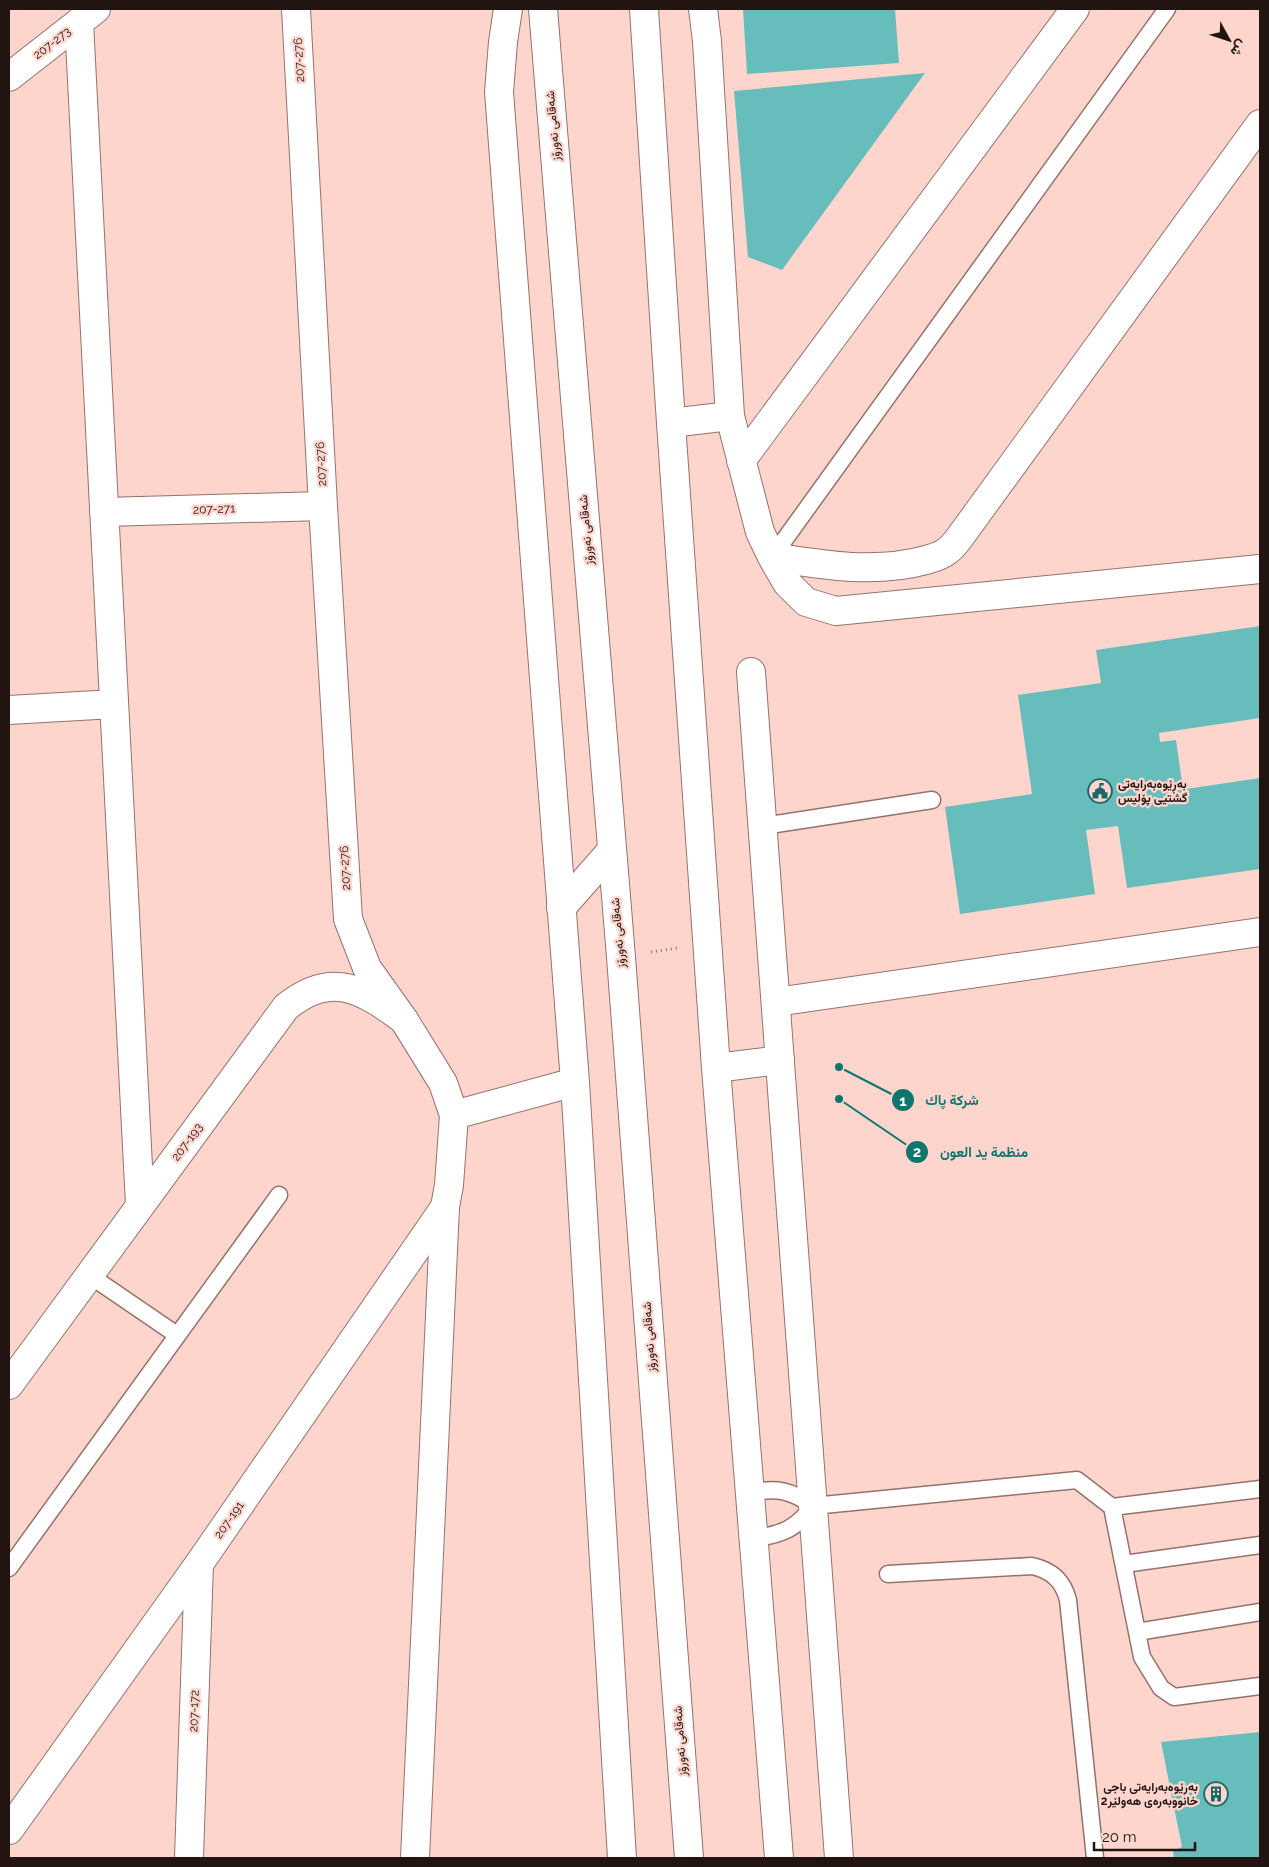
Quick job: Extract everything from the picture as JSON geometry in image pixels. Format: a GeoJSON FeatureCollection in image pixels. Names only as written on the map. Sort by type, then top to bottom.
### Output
{"type":"FeatureCollection","features":[{"type":"Feature","properties":{"kind":"street","name":"207-276"},"geometry":{"type":"LineString","coordinates":[[296,9],[348,920],[367,968],[404,1020],[442,1083],[454,1115]]}},
{"type":"Feature","properties":{"kind":"street"},"geometry":{"type":"LineString","coordinates":[[508,9],[498,92],[575,1082],[622,1858]]}},
{"type":"Feature","properties":{"kind":"street","name":"شەقامی نەورۆز"},"geometry":{"type":"LineString","coordinates":[[543,9],[612,850],[688,1858]]}},
{"type":"Feature","properties":{"kind":"street"},"geometry":{"type":"LineString","coordinates":[[644,9],[716,1068],[779,1858]]}},
{"type":"Feature","properties":{"kind":"street"},"geometry":{"type":"LineString","coordinates":[[703,9],[707,41],[730,416],[760,532],[787,583],[806,602],[836,611],[1260,569]]}},
{"type":"Feature","properties":{"kind":"street"},"geometry":{"type":"LineString","coordinates":[[741,461],[1075,9]]}},
{"type":"Feature","properties":{"kind":"street"},"geometry":{"type":"LineString","coordinates":[[87,15],[104,512],[140,1205]]}},
{"type":"Feature","properties":{"kind":"street","name":"207-273"},"geometry":{"type":"LineString","coordinates":[[9,77],[87,15]]}},
{"type":"Feature","properties":{"kind":"street"},"geometry":{"type":"LineString","coordinates":[[772,557],[850,567],[881,568],[938,557],[947,552],[957,541],[1260,124]]}},
{"type":"Feature","properties":{"kind":"street"},"geometry":{"type":"LineString","coordinates":[[671,423],[730,416]]}},
{"type":"Feature","properties":{"kind":"street","name":"207-271"},"geometry":{"type":"LineString","coordinates":[[104,512],[323,506]]}},
{"type":"Feature","properties":{"kind":"street"},"geometry":{"type":"LineString","coordinates":[[751,672],[839,1858]]}},
{"type":"Feature","properties":{"kind":"street"},"geometry":{"type":"LineString","coordinates":[[9,710],[114,704]]}},
{"type":"Feature","properties":{"kind":"street"},"geometry":{"type":"LineString","coordinates":[[561,908],[612,850]]}},
{"type":"Feature","properties":{"kind":"street"},"geometry":{"type":"LineString","coordinates":[[776,1002],[1260,932]]}},
{"type":"Feature","properties":{"kind":"street","name":"207-193"},"geometry":{"type":"LineString","coordinates":[[9,1384],[286,1007],[300,996],[331,986],[347,987],[378,1001],[404,1020]]}},
{"type":"Feature","properties":{"kind":"street"},"geometry":{"type":"LineString","coordinates":[[716,1068],[780,1060]]}},
{"type":"Feature","properties":{"kind":"street"},"geometry":{"type":"LineString","coordinates":[[416,1858],[444,1207],[450,1176],[454,1115],[575,1082]]}},
{"type":"Feature","properties":{"kind":"street","name":"207-191"},"geometry":{"type":"LineString","coordinates":[[9,1830],[199,1564],[444,1207]]}},
{"type":"Feature","properties":{"kind":"street","name":"207-172"},"geometry":{"type":"LineString","coordinates":[[189,1858],[199,1564]]}},
{"type":"Feature","properties":{"kind":"lane"},"geometry":{"type":"LineString","coordinates":[[772,557],[1168,9]]}},
{"type":"Feature","properties":{"kind":"lane"},"geometry":{"type":"LineString","coordinates":[[762,826],[932,800]]}},
{"type":"Feature","properties":{"kind":"lane"},"geometry":{"type":"LineString","coordinates":[[9,1568],[279,1195]]}},
{"type":"Feature","properties":{"kind":"lane"},"geometry":{"type":"LineString","coordinates":[[89,1274],[177,1335]]}},
{"type":"Feature","properties":{"kind":"lane"},"geometry":{"type":"LineString","coordinates":[[751,1492],[783,1491],[800,1496],[813,1506],[1077,1480],[1112,1507],[1142,1657],[1161,1688],[1167,1694],[1174,1697],[1260,1686]]}},
{"type":"Feature","properties":{"kind":"lane"},"geometry":{"type":"LineString","coordinates":[[1112,1507],[1260,1489]]}},
{"type":"Feature","properties":{"kind":"lane"},"geometry":{"type":"LineString","coordinates":[[754,1538],[772,1536],[789,1529],[804,1519],[813,1506]]}},
{"type":"Feature","properties":{"kind":"lane"},"geometry":{"type":"LineString","coordinates":[[1124,1564],[1260,1545]]}},
{"type":"Feature","properties":{"kind":"lane"},"geometry":{"type":"LineString","coordinates":[[888,1574],[1032,1566],[1048,1571],[1060,1581],[1068,1600],[1095,1858]]}},
{"type":"Feature","properties":{"kind":"lane"},"geometry":{"type":"LineString","coordinates":[[1137,1632],[1260,1612]]}},
{"type":"Feature","properties":{"kind":"building"},"geometry":{"type":"Polygon","coordinates":[[[743,9],[895,9],[899,63],[747,74],[743,9]]]}},
{"type":"Feature","properties":{"kind":"building"},"geometry":{"type":"Polygon","coordinates":[[[925,73],[782,270],[748,257],[734,91],[925,73]]]}},
{"type":"Feature","properties":{"kind":"building"},"geometry":{"type":"Polygon","coordinates":[[[1260,626],[1260,718],[1159,733],[1160,742],[1176,740],[1182,782],[1165,784],[1166,792],[1260,778],[1260,869],[1127,888],[1118,826],[1086,830],[1095,894],[960,914],[945,807],[1032,794],[1018,695],[1101,683],[1096,650],[1260,626]]]}},
{"type":"Feature","properties":{"kind":"building","name":"بەڕێوەبەرایەتی باجی خانووبەرەی هەولێر2"},"geometry":{"type":"Polygon","coordinates":[[[1260,1732],[1260,1858],[1174,1858],[1173,1851],[1182,1847],[1161,1742],[1260,1732]]]}},
{"type":"Feature","properties":{"kind":"place","name":"بەڕێوەبەرایەتی گشتیی پۆلیس"},"geometry":{"type":"Point","coordinates":[1100,791]}},
{"type":"Feature","properties":{"kind":"place","name":"شركة پاك"},"geometry":{"type":"Point","coordinates":[839,1067]}},
{"type":"Feature","properties":{"kind":"place","name":"منظمة يد العون"},"geometry":{"type":"Point","coordinates":[839,1099]}},
{"type":"Feature","properties":{"kind":"place","name":"بەڕێوەبەرایەتی باجی خانووبەرەی هەولێر2"},"geometry":{"type":"Point","coordinates":[1216,1794]}}]}
